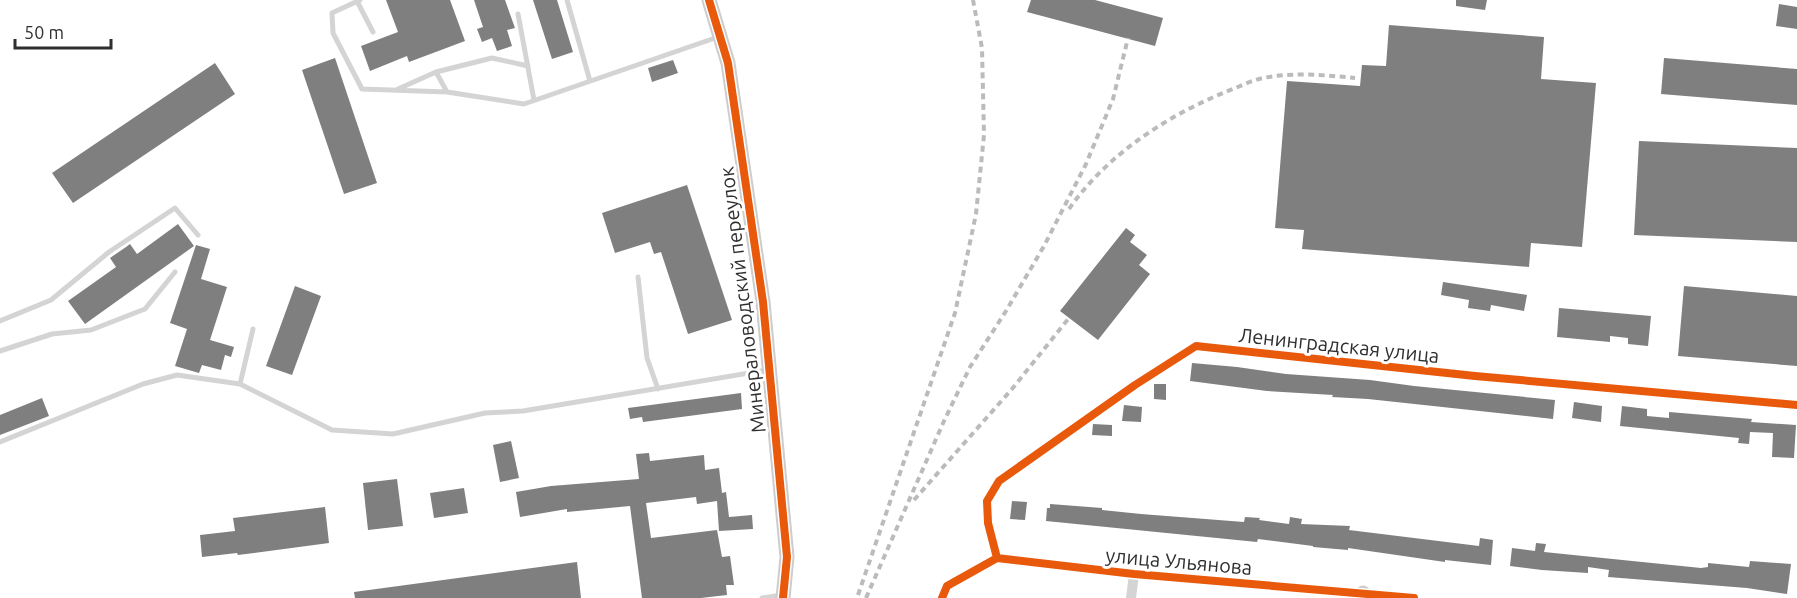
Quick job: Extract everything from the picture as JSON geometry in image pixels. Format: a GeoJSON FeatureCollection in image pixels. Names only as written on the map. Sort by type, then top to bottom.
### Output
{"type":"FeatureCollection","features":[{"type":"Feature","properties":{"kind":"street","name":"Минераловодский переулок"},"geometry":{"type":"LineString","coordinates":[[709,0],[728,63],[763,302],[787,557],[783,597]]}},
{"type":"Feature","properties":{"kind":"street","name":"Ленинградская улица"},"geometry":{"type":"LineString","coordinates":[[997,558],[988,522],[987,501],[999,481],[1135,385],[1196,346],[1475,376],[1797,405]]}},
{"type":"Feature","properties":{"kind":"street","name":"улица Ульянова"},"geometry":{"type":"LineString","coordinates":[[997,558],[1363,596],[1414,598]]}},
{"type":"Feature","properties":{"kind":"street"},"geometry":{"type":"LineString","coordinates":[[942,598],[947,586],[997,558]]}},
{"type":"Feature","properties":{"kind":"street"},"geometry":{"type":"LineString","coordinates":[[1131,598],[1134,574]]}},
{"type":"Feature","properties":{"kind":"lane"},"geometry":{"type":"LineString","coordinates":[[567,0],[590,81]]}},
{"type":"Feature","properties":{"kind":"lane"},"geometry":{"type":"LineString","coordinates":[[373,32],[358,1],[332,13],[333,33],[362,89],[447,92],[524,104],[720,36]]}},
{"type":"Feature","properties":{"kind":"lane"},"geometry":{"type":"LineString","coordinates":[[518,14],[534,100]]}},
{"type":"Feature","properties":{"kind":"lane"},"geometry":{"type":"LineString","coordinates":[[394,90],[436,72],[492,58],[528,66]]}},
{"type":"Feature","properties":{"kind":"lane"},"geometry":{"type":"LineString","coordinates":[[436,72],[447,92]]}},
{"type":"Feature","properties":{"kind":"lane"},"geometry":{"type":"LineString","coordinates":[[0,321],[51,300],[109,252],[175,208],[198,235]]}},
{"type":"Feature","properties":{"kind":"lane"},"geometry":{"type":"LineString","coordinates":[[0,351],[52,334],[90,330],[145,309],[175,272]]}},
{"type":"Feature","properties":{"kind":"lane"},"geometry":{"type":"LineString","coordinates":[[638,277],[647,358],[658,388]]}},
{"type":"Feature","properties":{"kind":"lane"},"geometry":{"type":"LineString","coordinates":[[240,384],[253,330]]}},
{"type":"Feature","properties":{"kind":"lane"},"geometry":{"type":"LineString","coordinates":[[0,442],[143,384],[177,375],[240,384],[332,430],[393,434],[485,413],[523,411],[769,370]]}},
{"type":"Feature","properties":{"kind":"lane"},"geometry":{"type":"LineString","coordinates":[[762,598],[783,597]]}},
{"type":"Feature","properties":{"kind":"building"},"geometry":{"type":"Polygon","coordinates":[[[386,0],[450,0],[465,41],[409,62],[407,56],[370,71],[361,46],[398,32],[386,0]]]}},
{"type":"Feature","properties":{"kind":"building"},"geometry":{"type":"Polygon","coordinates":[[[474,0],[505,0],[515,28],[507,30],[512,46],[497,51],[492,38],[482,42],[477,29],[483,27],[474,0]]]}},
{"type":"Feature","properties":{"kind":"building"},"geometry":{"type":"Polygon","coordinates":[[[533,0],[557,0],[573,52],[552,59],[533,0]]]}},
{"type":"Feature","properties":{"kind":"building"},"geometry":{"type":"Polygon","coordinates":[[[1031,0],[1095,0],[1163,18],[1155,46],[1027,12],[1031,0]]]}},
{"type":"Feature","properties":{"kind":"building"},"geometry":{"type":"Polygon","coordinates":[[[1456,0],[1487,0],[1485,10],[1456,6],[1456,0]]]}},
{"type":"Feature","properties":{"kind":"building"},"geometry":{"type":"Polygon","coordinates":[[[1779,4],[1797,7],[1797,29],[1776,26],[1779,4]]]}},
{"type":"Feature","properties":{"kind":"building"},"geometry":{"type":"Polygon","coordinates":[[[1389,25],[1544,37],[1541,79],[1596,83],[1582,247],[1531,243],[1529,267],[1302,249],[1304,230],[1275,228],[1287,81],[1360,86],[1362,65],[1386,66],[1389,25]]]}},
{"type":"Feature","properties":{"kind":"building"},"geometry":{"type":"Polygon","coordinates":[[[335,58],[377,183],[344,194],[302,70],[335,58]]]}},
{"type":"Feature","properties":{"kind":"building"},"geometry":{"type":"Polygon","coordinates":[[[1664,58],[1797,69],[1797,105],[1661,94],[1664,58]]]}},
{"type":"Feature","properties":{"kind":"building"},"geometry":{"type":"Polygon","coordinates":[[[673,60],[678,73],[652,82],[648,68],[673,60]]]}},
{"type":"Feature","properties":{"kind":"building"},"geometry":{"type":"Polygon","coordinates":[[[215,63],[235,94],[73,203],[52,173],[215,63]]]}},
{"type":"Feature","properties":{"kind":"building"},"geometry":{"type":"Polygon","coordinates":[[[1639,141],[1797,148],[1797,242],[1634,235],[1639,141]]]}},
{"type":"Feature","properties":{"kind":"building"},"geometry":{"type":"Polygon","coordinates":[[[687,185],[732,320],[688,334],[661,252],[654,254],[650,242],[615,253],[602,213],[687,185]]]}},
{"type":"Feature","properties":{"kind":"building"},"geometry":{"type":"Polygon","coordinates":[[[178,224],[194,246],[85,324],[68,301],[116,267],[110,258],[130,244],[137,254],[178,224]]]}},
{"type":"Feature","properties":{"kind":"building"},"geometry":{"type":"Polygon","coordinates":[[[1126,228],[1135,235],[1130,242],[1147,255],[1139,265],[1150,274],[1098,340],[1060,311],[1126,228]]]}},
{"type":"Feature","properties":{"kind":"building"},"geometry":{"type":"Polygon","coordinates":[[[196,245],[210,249],[201,279],[227,287],[210,340],[234,347],[231,357],[225,355],[221,370],[202,365],[199,373],[175,366],[187,329],[170,323],[196,245]]]}},
{"type":"Feature","properties":{"kind":"building"},"geometry":{"type":"Polygon","coordinates":[[[1443,282],[1527,295],[1524,311],[1491,305],[1490,311],[1468,308],[1469,300],[1441,295],[1443,282]]]}},
{"type":"Feature","properties":{"kind":"building"},"geometry":{"type":"Polygon","coordinates":[[[295,286],[321,296],[292,375],[266,366],[295,286]]]}},
{"type":"Feature","properties":{"kind":"building"},"geometry":{"type":"Polygon","coordinates":[[[1684,286],[1797,296],[1797,366],[1678,356],[1684,286]]]}},
{"type":"Feature","properties":{"kind":"building"},"geometry":{"type":"Polygon","coordinates":[[[1559,308],[1651,316],[1648,346],[1628,344],[1628,338],[1610,336],[1610,342],[1557,337],[1559,308]]]}},
{"type":"Feature","properties":{"kind":"building"},"geometry":{"type":"Polygon","coordinates":[[[1192,363],[1555,400],[1553,419],[1332,397],[1333,395],[1267,391],[1190,381],[1192,363]]]}},
{"type":"Feature","properties":{"kind":"building"},"geometry":{"type":"Polygon","coordinates":[[[1154,384],[1166,384],[1166,400],[1154,399],[1154,384]]]}},
{"type":"Feature","properties":{"kind":"building"},"geometry":{"type":"Polygon","coordinates":[[[741,393],[742,409],[643,422],[642,417],[630,419],[628,408],[741,393]]]}},
{"type":"Feature","properties":{"kind":"building"},"geometry":{"type":"Polygon","coordinates":[[[42,398],[49,416],[0,435],[0,415],[42,398]]]}},
{"type":"Feature","properties":{"kind":"building"},"geometry":{"type":"Polygon","coordinates":[[[1574,402],[1602,406],[1601,422],[1572,418],[1574,402]]]}},
{"type":"Feature","properties":{"kind":"building"},"geometry":{"type":"Polygon","coordinates":[[[1124,405],[1142,407],[1141,422],[1122,421],[1124,405]]]}},
{"type":"Feature","properties":{"kind":"building"},"geometry":{"type":"Polygon","coordinates":[[[1622,406],[1647,409],[1647,416],[1669,418],[1669,412],[1796,425],[1794,458],[1772,457],[1773,433],[1750,432],[1749,444],[1738,443],[1739,438],[1620,426],[1622,406]]]}},
{"type":"Feature","properties":{"kind":"building"},"geometry":{"type":"Polygon","coordinates":[[[1093,424],[1112,425],[1112,436],[1092,435],[1093,424]]]}},
{"type":"Feature","properties":{"kind":"building"},"geometry":{"type":"Polygon","coordinates":[[[511,441],[519,478],[500,482],[493,445],[511,441]]]}},
{"type":"Feature","properties":{"kind":"building"},"geometry":{"type":"Polygon","coordinates":[[[649,453],[650,461],[704,455],[705,470],[719,468],[722,493],[726,492],[729,517],[752,515],[753,529],[719,531],[717,501],[697,504],[696,497],[646,503],[651,538],[717,530],[722,557],[730,556],[734,585],[726,585],[727,595],[701,598],[642,598],[630,506],[567,512],[567,509],[520,517],[516,492],[551,486],[639,479],[636,454],[649,453]]]}},
{"type":"Feature","properties":{"kind":"building"},"geometry":{"type":"Polygon","coordinates":[[[397,479],[403,526],[368,530],[363,483],[397,479]]]}},
{"type":"Feature","properties":{"kind":"building"},"geometry":{"type":"Polygon","coordinates":[[[464,488],[468,513],[434,518],[430,493],[464,488]]]}},
{"type":"Feature","properties":{"kind":"building"},"geometry":{"type":"Polygon","coordinates":[[[1012,501],[1027,502],[1025,520],[1010,519],[1012,501]]]}},
{"type":"Feature","properties":{"kind":"building"},"geometry":{"type":"Polygon","coordinates":[[[1050,504],[1244,522],[1245,517],[1289,524],[1290,517],[1302,519],[1301,524],[1350,526],[1349,530],[1479,546],[1480,538],[1493,540],[1491,565],[1445,560],[1445,562],[1348,548],[1348,550],[1313,547],[1258,539],[1257,542],[1046,521],[1047,508],[1050,508],[1050,504]]]}},
{"type":"Feature","properties":{"kind":"building"},"geometry":{"type":"Polygon","coordinates":[[[325,507],[329,543],[238,555],[237,553],[202,557],[200,535],[235,531],[233,518],[325,507]]]}},
{"type":"Feature","properties":{"kind":"building"},"geometry":{"type":"Polygon","coordinates":[[[1536,543],[1546,544],[1544,552],[1701,568],[1708,567],[1708,563],[1749,567],[1750,561],[1791,564],[1787,594],[1747,588],[1608,577],[1609,570],[1588,567],[1588,573],[1510,566],[1512,548],[1535,551],[1536,543]]]}},
{"type":"Feature","properties":{"kind":"building"},"geometry":{"type":"Polygon","coordinates":[[[577,562],[581,598],[355,598],[354,592],[577,562]]]}},
{"type":"Feature","properties":{"kind":"railway"},"geometry":{"type":"LineString","coordinates":[[858,595],[955,313],[976,214],[984,135],[982,48],[973,0]]}},
{"type":"Feature","properties":{"kind":"railway"},"geometry":{"type":"LineString","coordinates":[[866,598],[970,367],[1044,246],[1086,164],[1113,99],[1128,38]]}},
{"type":"Feature","properties":{"kind":"railway"},"geometry":{"type":"LineString","coordinates":[[1069,209],[1102,170],[1142,137],[1210,99],[1252,81],[1274,76],[1309,75],[1355,78]]}},
{"type":"Feature","properties":{"kind":"railway"},"geometry":{"type":"LineString","coordinates":[[914,500],[1012,389],[1069,318]]}},
{"type":"Feature","properties":{"kind":"cycle path"},"geometry":{"type":"LineString","coordinates":[[709,0],[728,63],[763,302],[787,557],[783,598]]}},
{"type":"Feature","properties":{"kind":"cycle path"},"geometry":{"type":"LineString","coordinates":[[997,558],[988,523],[987,501],[999,481],[1135,385],[1196,346],[1475,376],[1797,405]]}},
{"type":"Feature","properties":{"kind":"cycle path"},"geometry":{"type":"LineString","coordinates":[[942,598],[947,586],[997,558],[1134,574],[1414,598]]}}]}
